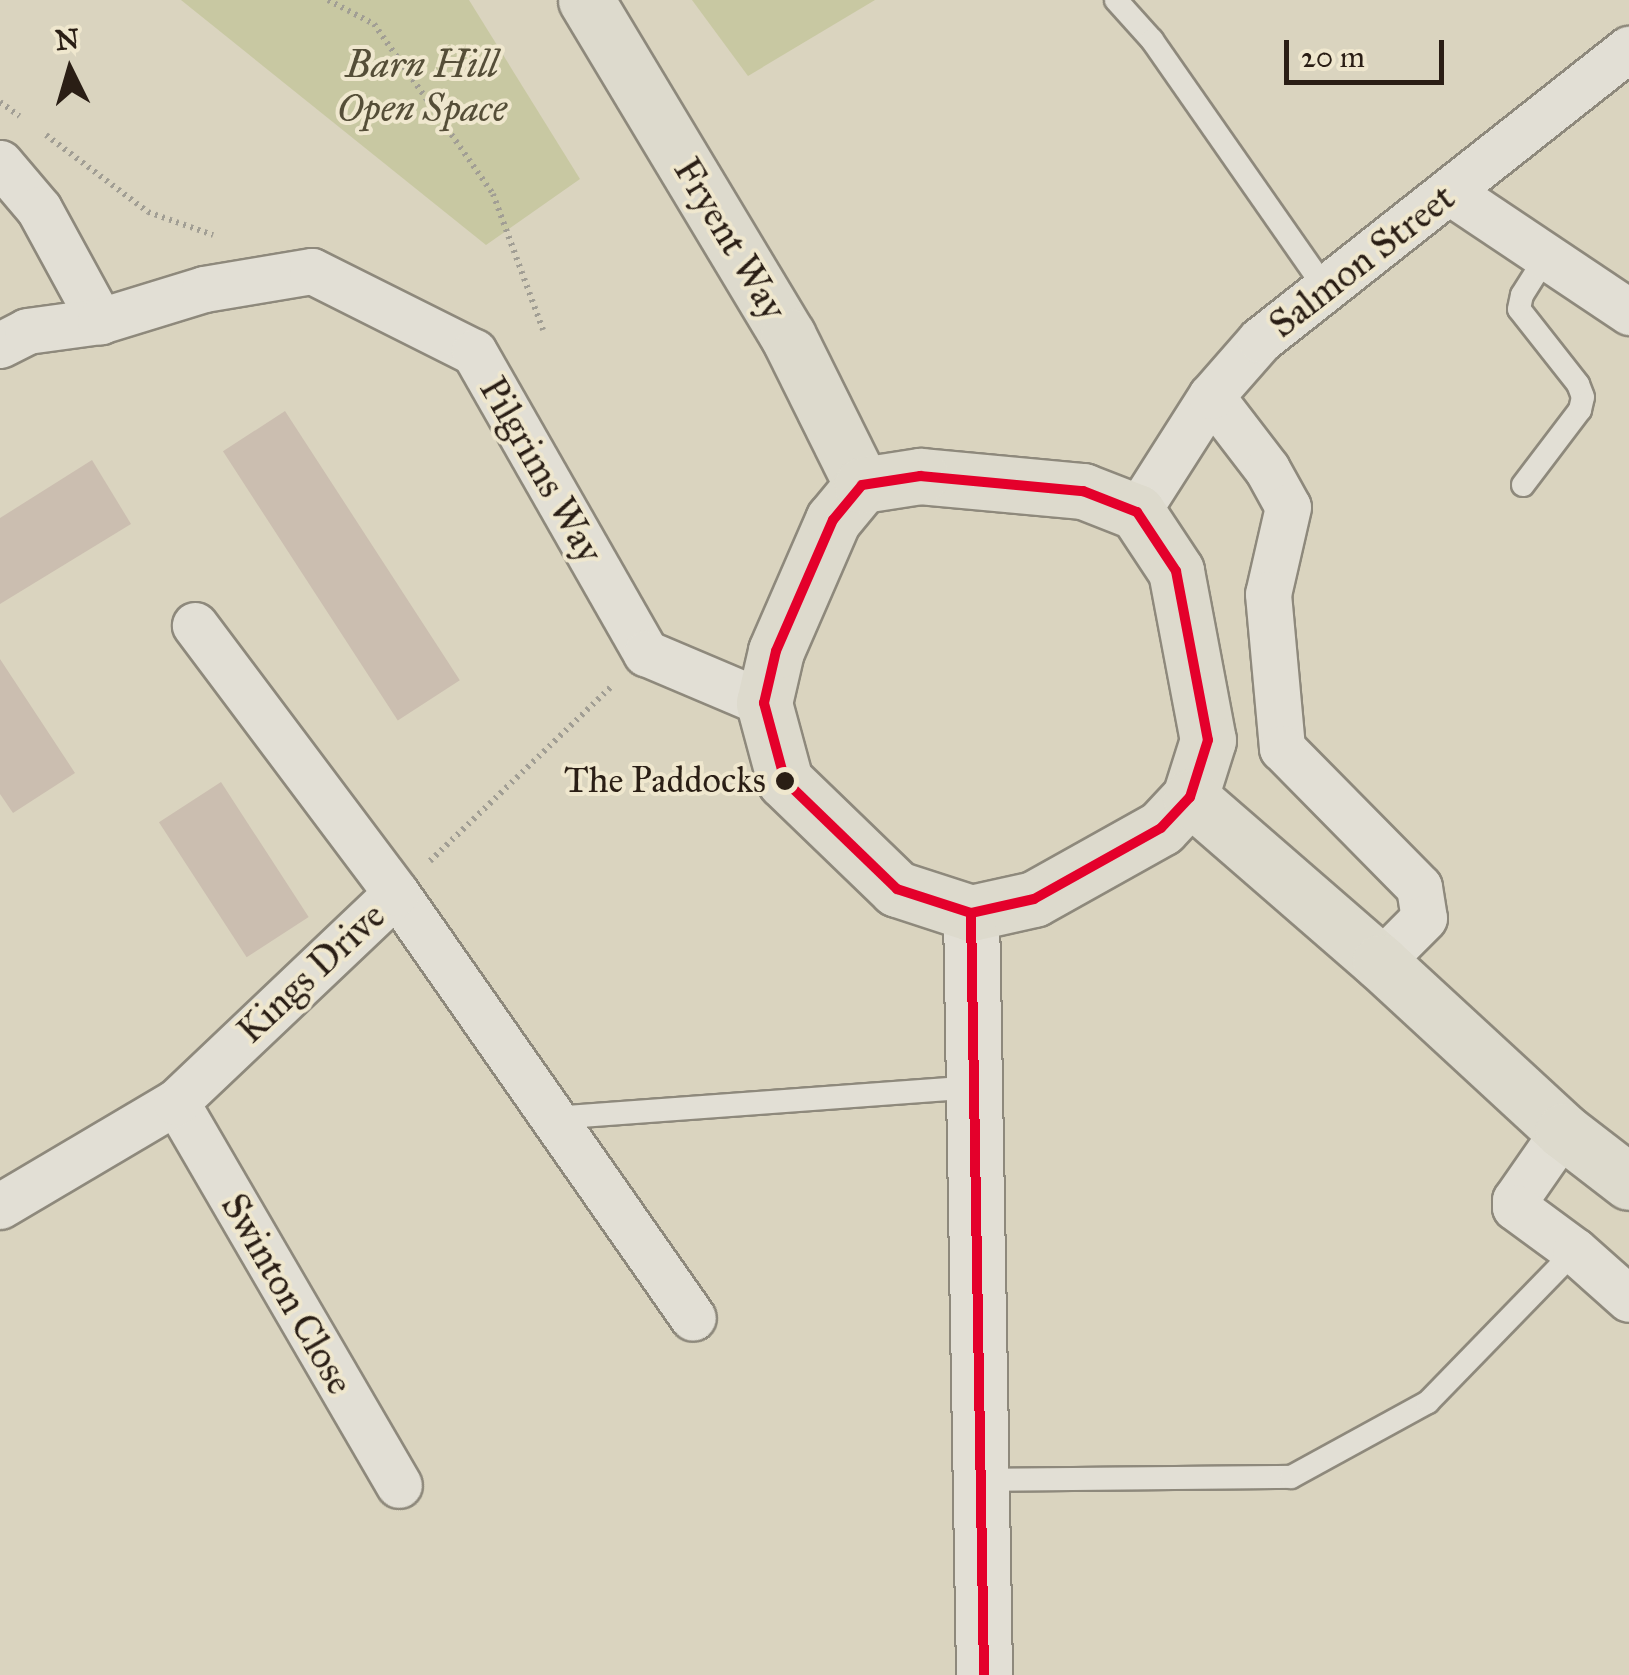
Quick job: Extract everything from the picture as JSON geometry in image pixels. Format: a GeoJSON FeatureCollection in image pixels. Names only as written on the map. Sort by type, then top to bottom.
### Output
{"type":"FeatureCollection","features":[{"type":"Feature","properties":{"kind":"main road","name":"Fryent Way"},"geometry":{"type":"LineString","coordinates":[[586,0],[788,336],[862,485]]}},
{"type":"Feature","properties":{"kind":"main road"},"geometry":{"type":"LineString","coordinates":[[920,476],[1084,491],[1137,512],[1176,572],[1208,740],[1190,796],[1160,828],[1034,899],[971,913],[897,889],[785,780],[764,704],[776,651],[833,520],[862,485],[920,476]]}},
{"type":"Feature","properties":{"kind":"main road"},"geometry":{"type":"LineString","coordinates":[[1190,796],[1380,962],[1563,1132],[1629,1182]]}},
{"type":"Feature","properties":{"kind":"street","name":"Salmon Street"},"geometry":{"type":"LineString","coordinates":[[1137,512],[1211,396],[1260,340],[1629,49]]}},
{"type":"Feature","properties":{"kind":"street"},"geometry":{"type":"LineString","coordinates":[[0,163],[39,210],[100,321]]}},
{"type":"Feature","properties":{"kind":"street"},"geometry":{"type":"LineString","coordinates":[[1450,192],[1629,312]]}},
{"type":"Feature","properties":{"kind":"street","name":"Pilgrims Way"},"geometry":{"type":"LineString","coordinates":[[0,345],[27,331],[100,321],[204,289],[312,271],[474,352],[646,653]]}},
{"type":"Feature","properties":{"kind":"street"},"geometry":{"type":"LineString","coordinates":[[1211,396],[1267,470],[1288,508],[1268,594],[1282,748],[1419,888],[1424,918],[1380,962]]}},
{"type":"Feature","properties":{"kind":"street","name":"Kings Drive"},"geometry":{"type":"LineString","coordinates":[[0,1206],[176,1102],[396,893],[195,625]]}},
{"type":"Feature","properties":{"kind":"street"},"geometry":{"type":"LineString","coordinates":[[646,653],[764,704]]}},
{"type":"Feature","properties":{"kind":"street"},"geometry":{"type":"LineString","coordinates":[[396,893],[693,1318]]}},
{"type":"Feature","properties":{"kind":"street"},"geometry":{"type":"LineString","coordinates":[[971,913],[984,1675]]}},
{"type":"Feature","properties":{"kind":"street","name":"Swinton Close"},"geometry":{"type":"LineString","coordinates":[[176,1102],[400,1485]]}},
{"type":"Feature","properties":{"kind":"street"},"geometry":{"type":"LineString","coordinates":[[1563,1132],[1515,1200],[1515,1208],[1575,1251],[1629,1300]]}},
{"type":"Feature","properties":{"kind":"lane"},"geometry":{"type":"LineString","coordinates":[[1116,0],[1152,40],[1326,288]]}},
{"type":"Feature","properties":{"kind":"lane"},"geometry":{"type":"LineString","coordinates":[[1523,485],[1580,410],[1583,396],[1520,309],[1522,295],[1546,257]]}},
{"type":"Feature","properties":{"kind":"lane"},"geometry":{"type":"LineString","coordinates":[[554,1118],[975,1087]]}},
{"type":"Feature","properties":{"kind":"lane"},"geometry":{"type":"LineString","coordinates":[[982,1480],[1291,1478],[1428,1402],[1575,1251]]}},
{"type":"Feature","properties":{"kind":"path"},"geometry":{"type":"LineString","coordinates":[[328,0],[374,24],[493,194],[543,330]]}},
{"type":"Feature","properties":{"kind":"path"},"geometry":{"type":"LineString","coordinates":[[0,102],[26,121]]}},
{"type":"Feature","properties":{"kind":"path"},"geometry":{"type":"LineString","coordinates":[[40,130],[148,212],[221,238]]}},
{"type":"Feature","properties":{"kind":"path"},"geometry":{"type":"LineString","coordinates":[[396,893],[646,653]]}},
{"type":"Feature","properties":{"kind":"green space","name":"Barn Hill Open Space"},"geometry":{"type":"Polygon","coordinates":[[[181,0],[469,0],[580,179],[486,245],[181,0]]]}},
{"type":"Feature","properties":{"kind":"green space"},"geometry":{"type":"Polygon","coordinates":[[[692,0],[875,0],[748,76],[692,0]]]}},
{"type":"Feature","properties":{"kind":"building"},"geometry":{"type":"Polygon","coordinates":[[[285,411],[460,680],[398,721],[223,451],[285,411]]]}},
{"type":"Feature","properties":{"kind":"building"},"geometry":{"type":"Polygon","coordinates":[[[92,460],[131,524],[0,604],[0,518],[92,460]]]}},
{"type":"Feature","properties":{"kind":"building"},"geometry":{"type":"Polygon","coordinates":[[[0,659],[75,773],[13,813],[0,794],[0,659]]]}},
{"type":"Feature","properties":{"kind":"building"},"geometry":{"type":"Polygon","coordinates":[[[221,782],[309,917],[247,957],[159,822],[221,782]]]}},
{"type":"Feature","properties":{"kind":"transit line"},"geometry":{"type":"LineString","coordinates":[[920,476],[1083,491],[1137,512],[1176,571],[1208,740],[1190,797],[1161,828],[1034,899],[971,913],[897,889],[785,781],[764,703],[776,651],[833,520],[862,485],[920,476]]}},
{"type":"Feature","properties":{"kind":"transit line"},"geometry":{"type":"LineString","coordinates":[[971,913],[984,1675]]}},
{"type":"Feature","properties":{"kind":"place","name":"The Paddocks"},"geometry":{"type":"Point","coordinates":[785,781]}}]}
